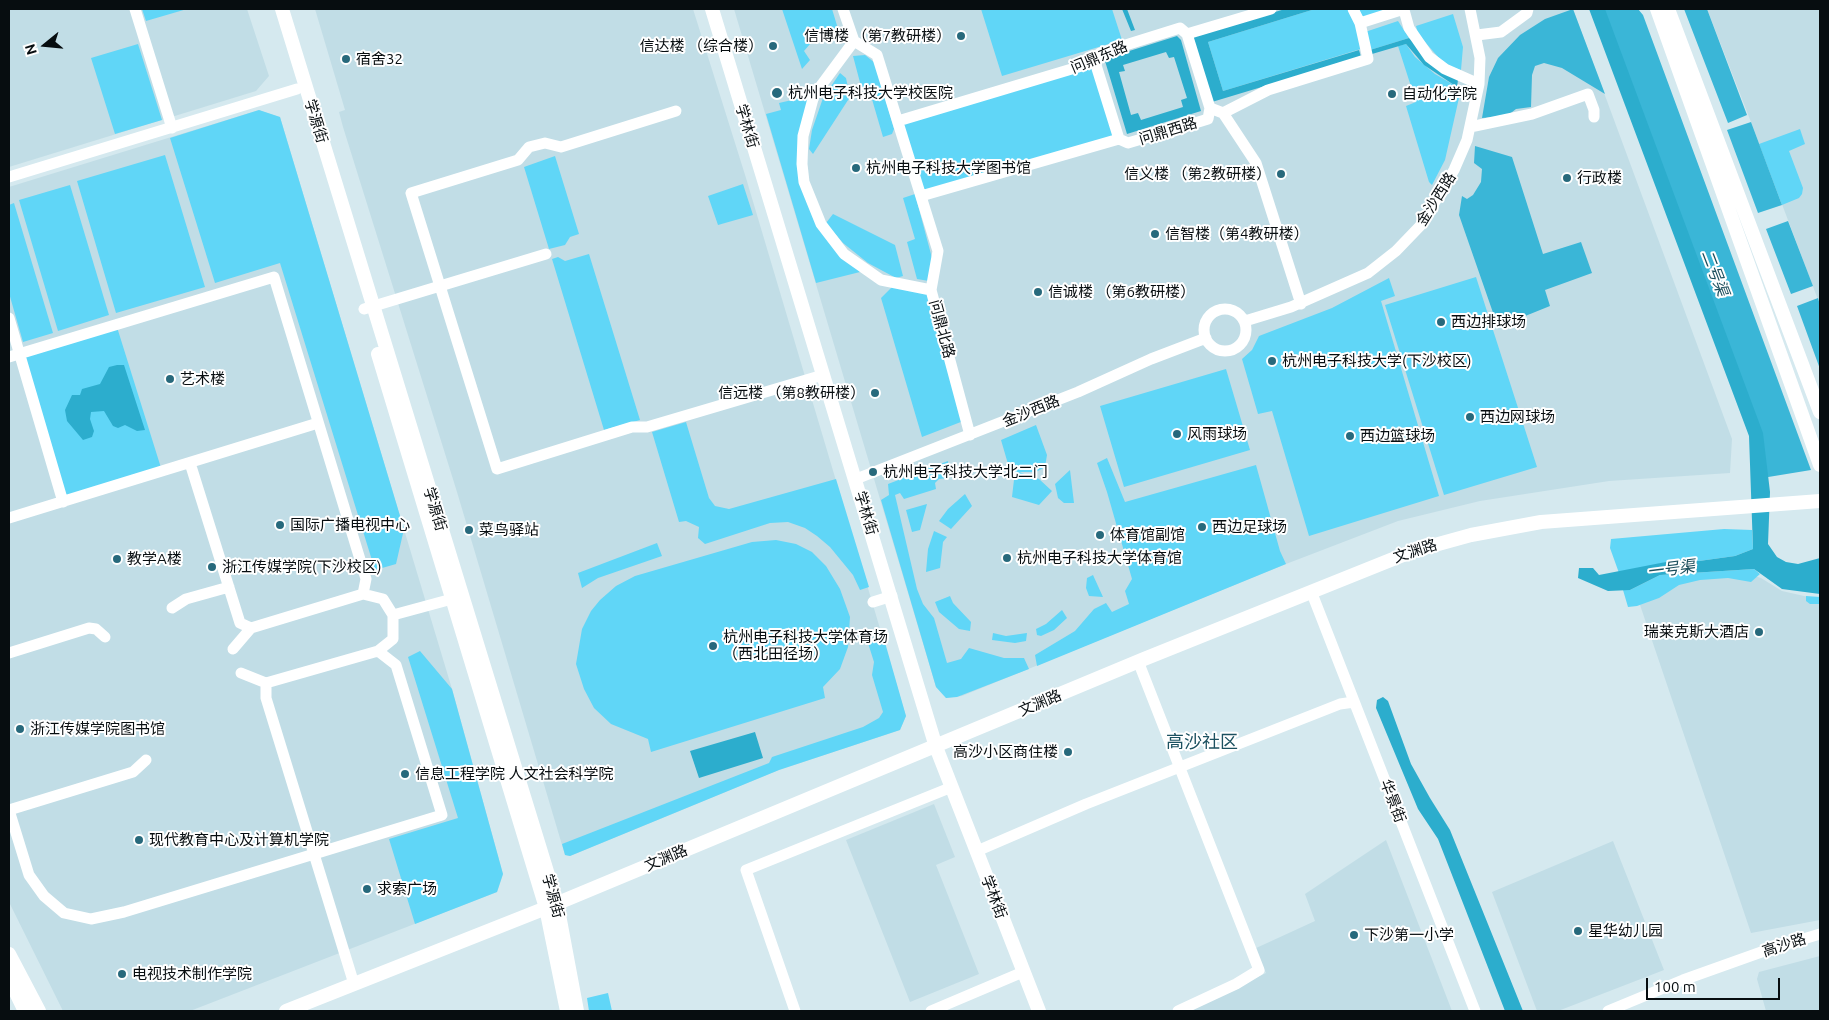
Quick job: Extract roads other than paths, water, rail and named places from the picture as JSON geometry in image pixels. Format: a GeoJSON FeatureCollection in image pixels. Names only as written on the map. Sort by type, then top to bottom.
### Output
{"type":"FeatureCollection","features":[{"type":"Feature","properties":{"kind":"highway"},"geometry":{"type":"LineString","coordinates":[[9,969],[23,1005]]}},
{"type":"Feature","properties":{"kind":"highway"},"geometry":{"type":"LineString","coordinates":[[9,976],[23,1005]]}},
{"type":"Feature","properties":{"kind":"main road","name":"学源街"},"geometry":{"type":"LineString","coordinates":[[272,9],[369,308],[552,906],[577,1011]]}},
{"type":"Feature","properties":{"kind":"main road","name":"学源街"},"geometry":{"type":"LineString","coordinates":[[282,9],[452,598],[552,906],[567,1011]]}},
{"type":"Feature","properties":{"kind":"main road","name":"学林街"},"geometry":{"type":"LineString","coordinates":[[712,9],[892,596],[936,747],[1039,1011]]}},
{"type":"Feature","properties":{"kind":"main road"},"geometry":{"type":"LineString","coordinates":[[1657,9],[1820,464]]}},
{"type":"Feature","properties":{"kind":"main road"},"geometry":{"type":"LineString","coordinates":[[1668,9],[1820,412]]}},
{"type":"Feature","properties":{"kind":"main road","name":"文渊路"},"geometry":{"type":"LineString","coordinates":[[286,1011],[552,906],[1138,661],[1413,550],[1471,535],[1541,522],[1820,501]]}},
{"type":"Feature","properties":{"kind":"main road"},"geometry":{"type":"LineString","coordinates":[[9,954],[39,1011]]}},
{"type":"Feature","properties":{"kind":"street"},"geometry":{"type":"LineString","coordinates":[[135,9],[172,128]]}},
{"type":"Feature","properties":{"kind":"street"},"geometry":{"type":"LineString","coordinates":[[843,9],[854,41],[877,56],[898,121],[938,250],[931,290]]}},
{"type":"Feature","properties":{"kind":"street","name":"问鼎东路"},"geometry":{"type":"LineString","coordinates":[[898,121],[1095,62],[1100,54],[1180,28],[1187,34],[1270,9]]}},
{"type":"Feature","properties":{"kind":"street"},"geometry":{"type":"LineString","coordinates":[[1301,304],[1256,163],[1223,113],[1268,90],[1368,59],[1360,24],[1353,9]]}},
{"type":"Feature","properties":{"kind":"street"},"geometry":{"type":"LineString","coordinates":[[1360,24],[1404,9],[1409,28],[1429,57],[1445,69],[1479,84]]}},
{"type":"Feature","properties":{"kind":"street","name":"金沙西路"},"geometry":{"type":"LineString","coordinates":[[1245,322],[1301,304],[1368,273],[1396,250],[1421,225],[1454,170],[1470,127],[1479,84],[1480,58],[1477,35],[1470,9]]}},
{"type":"Feature","properties":{"kind":"street"},"geometry":{"type":"LineString","coordinates":[[1477,35],[1501,32],[1527,13],[1528,9]]}},
{"type":"Feature","properties":{"kind":"street"},"geometry":{"type":"LineString","coordinates":[[1187,34],[1210,108]]}},
{"type":"Feature","properties":{"kind":"street","name":"问鼎北路"},"geometry":{"type":"LineString","coordinates":[[854,41],[814,96],[803,136],[802,164],[804,182],[821,224],[844,254],[881,280],[931,290],[970,435]]}},
{"type":"Feature","properties":{"kind":"street"},"geometry":{"type":"LineString","coordinates":[[1095,62],[1118,139]]}},
{"type":"Feature","properties":{"kind":"street"},"geometry":{"type":"LineString","coordinates":[[9,178],[297,89]]}},
{"type":"Feature","properties":{"kind":"street"},"geometry":{"type":"LineString","coordinates":[[1470,127],[1533,114],[1588,94],[1594,110],[1594,117]]}},
{"type":"Feature","properties":{"kind":"street","name":"问鼎西路"},"geometry":{"type":"LineString","coordinates":[[921,196],[1118,139],[1128,143],[1208,119],[1210,108],[1223,113]]}},
{"type":"Feature","properties":{"kind":"street"},"geometry":{"type":"LineString","coordinates":[[676,111],[562,146],[545,143],[530,147],[518,160],[411,193],[497,469],[632,427],[647,428],[823,375]]}},
{"type":"Feature","properties":{"kind":"street"},"geometry":{"type":"LineString","coordinates":[[369,308],[546,254]]}},
{"type":"Feature","properties":{"kind":"street"},"geometry":{"type":"LineString","coordinates":[[14,355],[274,277],[366,580],[363,594]]}},
{"type":"Feature","properties":{"kind":"street"},"geometry":{"type":"LineString","coordinates":[[1222,309],[1233,310],[1245,322],[1246,334],[1244,340],[1235,349],[1218,350],[1206,338],[1204,327],[1206,320],[1215,311],[1222,309]]}},
{"type":"Feature","properties":{"kind":"street"},"geometry":{"type":"LineString","coordinates":[[9,318],[14,355],[63,502]]}},
{"type":"Feature","properties":{"kind":"street","name":"金沙西路"},"geometry":{"type":"LineString","coordinates":[[856,479],[970,435],[1206,338]]}},
{"type":"Feature","properties":{"kind":"street"},"geometry":{"type":"LineString","coordinates":[[9,518],[318,424]]}},
{"type":"Feature","properties":{"kind":"street"},"geometry":{"type":"LineString","coordinates":[[190,463],[240,623],[250,628]]}},
{"type":"Feature","properties":{"kind":"street"},"geometry":{"type":"LineString","coordinates":[[172,608],[186,599],[229,587]]}},
{"type":"Feature","properties":{"kind":"street","name":"华景街"},"geometry":{"type":"LineString","coordinates":[[1311,591],[1475,1011]]}},
{"type":"Feature","properties":{"kind":"street"},"geometry":{"type":"LineString","coordinates":[[233,649],[250,628],[363,594],[383,599],[394,616],[392,639],[378,651],[266,683],[241,674]]}},
{"type":"Feature","properties":{"kind":"street"},"geometry":{"type":"LineString","coordinates":[[873,602],[892,596]]}},
{"type":"Feature","properties":{"kind":"street"},"geometry":{"type":"LineString","coordinates":[[394,616],[452,598]]}},
{"type":"Feature","properties":{"kind":"street"},"geometry":{"type":"LineString","coordinates":[[9,653],[89,628],[96,629],[105,637]]}},
{"type":"Feature","properties":{"kind":"street"},"geometry":{"type":"LineString","coordinates":[[146,760],[133,772],[9,810],[28,875],[39,889],[64,913],[91,919],[442,815],[396,665],[378,651]]}},
{"type":"Feature","properties":{"kind":"street"},"geometry":{"type":"LineString","coordinates":[[1138,661],[1259,970],[1236,984],[1178,1011]]}},
{"type":"Feature","properties":{"kind":"street"},"geometry":{"type":"LineString","coordinates":[[266,683],[266,698],[354,984]]}},
{"type":"Feature","properties":{"kind":"street"},"geometry":{"type":"LineString","coordinates":[[977,851],[1053,818],[1340,704],[1354,702]]}},
{"type":"Feature","properties":{"kind":"street"},"geometry":{"type":"LineString","coordinates":[[795,1011],[746,870],[952,787]]}},
{"type":"Feature","properties":{"kind":"street","name":"高沙路"},"geometry":{"type":"LineString","coordinates":[[1608,1011],[1682,980],[1759,952],[1820,934]]}},
{"type":"Feature","properties":{"kind":"street"},"geometry":{"type":"LineString","coordinates":[[931,1011],[1023,972]]}},
{"type":"Feature","properties":{"kind":"water"},"geometry":{"type":"Polygon","coordinates":[[[1122,9],[1127,9],[1135,30],[1131,31],[1122,9]]]}},
{"type":"Feature","properties":{"kind":"water"},"geometry":{"type":"Polygon","coordinates":[[[1285,9],[1315,9],[1208,42],[1223,91],[1359,50],[1361,57],[1212,102],[1192,37],[1285,9]]]}},
{"type":"Feature","properties":{"kind":"water","name":"一号渠"},"geometry":{"type":"Polygon","coordinates":[[[1589,9],[1605,9],[1763,433],[1770,492],[1768,544],[1777,557],[1786,562],[1798,564],[1820,558],[1820,594],[1782,589],[1754,569],[1660,575],[1630,590],[1608,591],[1578,578],[1579,568],[1593,568],[1599,575],[1676,560],[1699,561],[1735,556],[1753,549],[1749,436],[1589,9]]]}},
{"type":"Feature","properties":{"kind":"water"},"geometry":{"type":"Polygon","coordinates":[[[1177,36],[1181,40],[1201,111],[1127,134],[1105,61],[1107,58],[1177,36]],[[1166,52],[1123,65],[1125,71],[1119,72],[1131,115],[1138,113],[1141,120],[1183,107],[1181,100],[1187,98],[1174,57],[1169,58],[1166,52]]]}},
{"type":"Feature","properties":{"kind":"water"},"geometry":{"type":"Polygon","coordinates":[[[1409,38],[1458,80],[1457,87],[1424,65],[1406,44],[1372,54],[1370,50],[1409,38]]]}},
{"type":"Feature","properties":{"kind":"water"},"geometry":{"type":"Polygon","coordinates":[[[124,365],[145,430],[137,431],[125,425],[118,428],[113,426],[104,411],[91,412],[90,419],[94,431],[92,437],[83,440],[67,421],[65,410],[72,395],[80,395],[82,389],[100,384],[109,367],[124,365]]]}},
{"type":"Feature","properties":{"kind":"water"},"geometry":{"type":"Polygon","coordinates":[[[1383,697],[1388,701],[1411,764],[1450,830],[1523,1011],[1505,1011],[1438,839],[1418,809],[1376,708],[1377,700],[1383,697]]]}},
{"type":"Feature","properties":{"kind":"water"},"geometry":{"type":"Polygon","coordinates":[[[755,732],[763,758],[699,778],[690,751],[755,732]]]}},
{"type":"Feature","properties":{"kind":"place","name":"信博楼 （第7教研楼）"},"geometry":{"type":"Point","coordinates":[961,36]}},
{"type":"Feature","properties":{"kind":"place","name":"信达楼 （综合楼）"},"geometry":{"type":"Point","coordinates":[773,46]}},
{"type":"Feature","properties":{"kind":"place","name":"宿舍32"},"geometry":{"type":"Point","coordinates":[346,59]}},
{"type":"Feature","properties":{"kind":"place","name":"杭州电子科技大学校医院"},"geometry":{"type":"Point","coordinates":[777,93]}},
{"type":"Feature","properties":{"kind":"place","name":"自动化学院"},"geometry":{"type":"Point","coordinates":[1392,94]}},
{"type":"Feature","properties":{"kind":"place","name":"杭州电子科技大学图书馆"},"geometry":{"type":"Point","coordinates":[856,168]}},
{"type":"Feature","properties":{"kind":"place","name":"信义楼 （第2教研楼）"},"geometry":{"type":"Point","coordinates":[1281,174]}},
{"type":"Feature","properties":{"kind":"place","name":"行政楼"},"geometry":{"type":"Point","coordinates":[1567,178]}},
{"type":"Feature","properties":{"kind":"place","name":"信智楼（第4教研楼）"},"geometry":{"type":"Point","coordinates":[1155,234]}},
{"type":"Feature","properties":{"kind":"place","name":"信诚楼 （第6教研楼）"},"geometry":{"type":"Point","coordinates":[1038,292]}},
{"type":"Feature","properties":{"kind":"place","name":"西边排球场"},"geometry":{"type":"Point","coordinates":[1441,322]}},
{"type":"Feature","properties":{"kind":"place","name":"杭州电子科技大学(下沙校区)"},"geometry":{"type":"Point","coordinates":[1272,361]}},
{"type":"Feature","properties":{"kind":"place","name":"艺术楼"},"geometry":{"type":"Point","coordinates":[170,379]}},
{"type":"Feature","properties":{"kind":"place","name":"信远楼 （第8教研楼）"},"geometry":{"type":"Point","coordinates":[875,393]}},
{"type":"Feature","properties":{"kind":"place","name":"西边网球场"},"geometry":{"type":"Point","coordinates":[1470,417]}},
{"type":"Feature","properties":{"kind":"place","name":"风雨球场"},"geometry":{"type":"Point","coordinates":[1177,434]}},
{"type":"Feature","properties":{"kind":"place","name":"西边篮球场"},"geometry":{"type":"Point","coordinates":[1350,436]}},
{"type":"Feature","properties":{"kind":"place","name":"杭州电子科技大学北二门"},"geometry":{"type":"Point","coordinates":[873,472]}},
{"type":"Feature","properties":{"kind":"place","name":"国际广播电视中心"},"geometry":{"type":"Point","coordinates":[280,525]}},
{"type":"Feature","properties":{"kind":"place","name":"西边足球场"},"geometry":{"type":"Point","coordinates":[1202,527]}},
{"type":"Feature","properties":{"kind":"place","name":"菜鸟驿站"},"geometry":{"type":"Point","coordinates":[469,530]}},
{"type":"Feature","properties":{"kind":"place","name":"体育馆副馆"},"geometry":{"type":"Point","coordinates":[1100,535]}},
{"type":"Feature","properties":{"kind":"place","name":"杭州电子科技大学体育馆"},"geometry":{"type":"Point","coordinates":[1007,558]}},
{"type":"Feature","properties":{"kind":"place","name":"教学A楼"},"geometry":{"type":"Point","coordinates":[117,559]}},
{"type":"Feature","properties":{"kind":"place","name":"浙江传媒学院(下沙校区)"},"geometry":{"type":"Point","coordinates":[212,567]}},
{"type":"Feature","properties":{"kind":"place","name":"瑞莱克斯大酒店"},"geometry":{"type":"Point","coordinates":[1759,632]}},
{"type":"Feature","properties":{"kind":"place","name":"杭州电子科技大学体育场 （西北田径场）"},"geometry":{"type":"Point","coordinates":[713,646]}},
{"type":"Feature","properties":{"kind":"place","name":"浙江传媒学院图书馆"},"geometry":{"type":"Point","coordinates":[20,729]}},
{"type":"Feature","properties":{"kind":"place","name":"高沙小区商住楼"},"geometry":{"type":"Point","coordinates":[1068,752]}},
{"type":"Feature","properties":{"kind":"place","name":"信息工程学院 人文社会科学院"},"geometry":{"type":"Point","coordinates":[405,774]}},
{"type":"Feature","properties":{"kind":"place","name":"现代教育中心及计算机学院"},"geometry":{"type":"Point","coordinates":[139,840]}},
{"type":"Feature","properties":{"kind":"place","name":"求索广场"},"geometry":{"type":"Point","coordinates":[367,889]}},
{"type":"Feature","properties":{"kind":"place","name":"星华幼儿园"},"geometry":{"type":"Point","coordinates":[1578,931]}},
{"type":"Feature","properties":{"kind":"place","name":"下沙第一小学"},"geometry":{"type":"Point","coordinates":[1354,935]}},
{"type":"Feature","properties":{"kind":"place","name":"电视技术制作学院"},"geometry":{"type":"Point","coordinates":[122,974]}},
{"type":"Feature","properties":{"kind":"district","name":"高沙社区"},"geometry":{"type":"Point","coordinates":[1202,742]}},
{"type":"Feature","properties":{"kind":"water label","name":"二号渠"},"geometry":{"type":"Point","coordinates":[1715,273]}}]}
